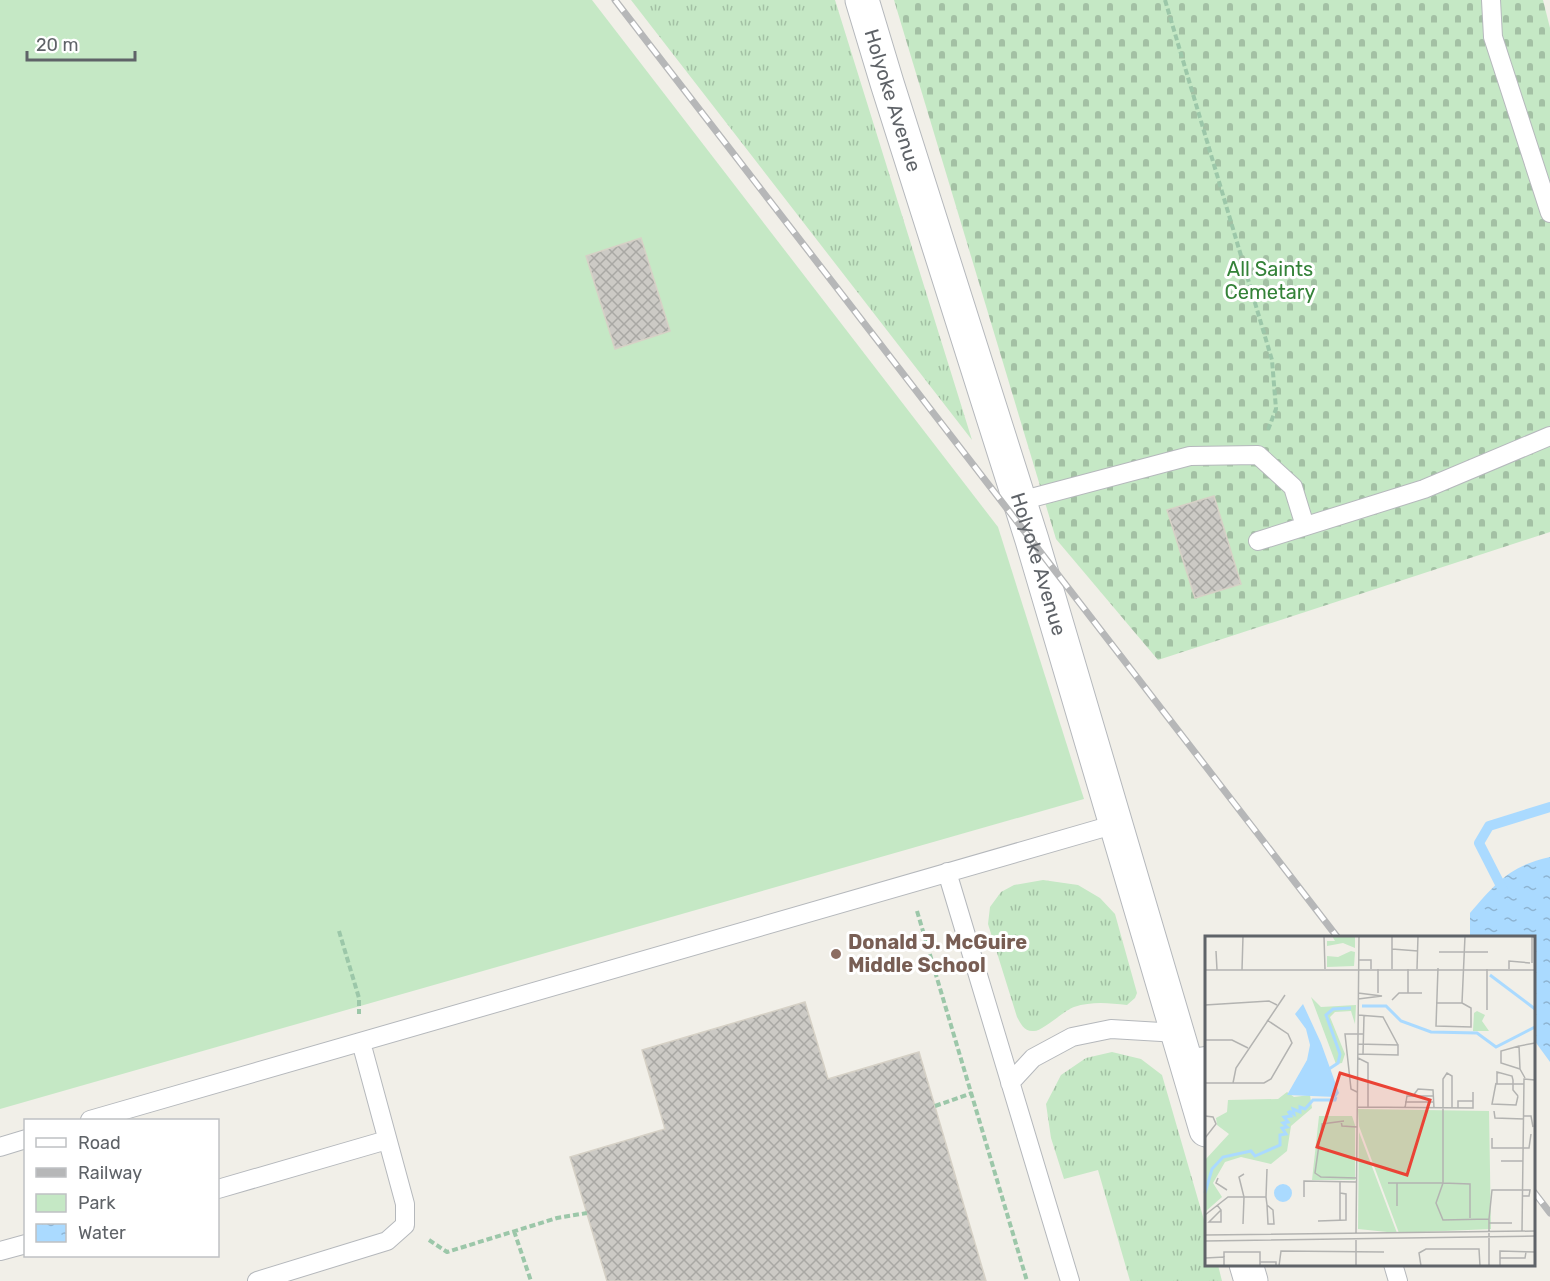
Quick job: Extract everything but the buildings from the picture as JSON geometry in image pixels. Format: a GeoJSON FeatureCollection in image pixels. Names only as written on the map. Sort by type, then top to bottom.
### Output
{"type":"FeatureCollection","features":[{"type":"Feature","properties":{"kind":"street","name":"Holyoke Avenue"},"geometry":{"type":"LineString","coordinates":[[862,0],[1020,501],[1116,824],[1190,1050],[1205,1125]]}},
{"type":"Feature","properties":{"kind":"street"},"geometry":{"type":"LineString","coordinates":[[1247,1266],[1251,1281]]}},
{"type":"Feature","properties":{"kind":"lane"},"geometry":{"type":"LineString","coordinates":[[1491,0],[1493,37],[1550,213]]}},
{"type":"Feature","properties":{"kind":"lane"},"geometry":{"type":"LineString","coordinates":[[1258,541],[1424,489],[1550,436]]}},
{"type":"Feature","properties":{"kind":"lane"},"geometry":{"type":"LineString","coordinates":[[1020,501],[1190,456],[1258,455],[1293,487],[1305,526]]}},
{"type":"Feature","properties":{"kind":"lane"},"geometry":{"type":"LineString","coordinates":[[93,1119],[1116,824]]}},
{"type":"Feature","properties":{"kind":"lane"},"geometry":{"type":"LineString","coordinates":[[947,872],[1070,1281]]}},
{"type":"Feature","properties":{"kind":"lane"},"geometry":{"type":"LineString","coordinates":[[1010,1083],[1033,1058],[1072,1037],[1111,1029],[1190,1050]]}},
{"type":"Feature","properties":{"kind":"lane"},"geometry":{"type":"LineString","coordinates":[[257,1281],[285,1277],[387,1240],[405,1226],[405,1203],[361,1042]]}},
{"type":"Feature","properties":{"kind":"lane"},"geometry":{"type":"LineString","coordinates":[[0,1147],[24,1140]]}},
{"type":"Feature","properties":{"kind":"lane"},"geometry":{"type":"LineString","coordinates":[[219,1189],[387,1140]]}},
{"type":"Feature","properties":{"kind":"lane"},"geometry":{"type":"LineString","coordinates":[[0,1251],[24,1245]]}},
{"type":"Feature","properties":{"kind":"lane"},"geometry":{"type":"LineString","coordinates":[[1394,1266],[1398,1281]]}},
{"type":"Feature","properties":{"kind":"path"},"geometry":{"type":"LineString","coordinates":[[1165,0],[1272,360],[1276,409],[1258,455]]}},
{"type":"Feature","properties":{"kind":"path"},"geometry":{"type":"LineString","coordinates":[[908,884],[1027,1281]]}},
{"type":"Feature","properties":{"kind":"path"},"geometry":{"type":"LineString","coordinates":[[339,931],[358,998],[361,1042]]}},
{"type":"Feature","properties":{"kind":"path"},"geometry":{"type":"LineString","coordinates":[[935,1106],[972,1093]]}},
{"type":"Feature","properties":{"kind":"path"},"geometry":{"type":"LineString","coordinates":[[405,1226],[447,1252],[557,1218],[587,1213]]}},
{"type":"Feature","properties":{"kind":"path"},"geometry":{"type":"LineString","coordinates":[[514,1231],[531,1281]]}},
{"type":"Feature","properties":{"kind":"green space"},"geometry":{"type":"Polygon","coordinates":[[[0,0],[592,0],[998,527],[1084,799],[0,1109],[0,0]]]}},
{"type":"Feature","properties":{"kind":"green space"},"geometry":{"type":"Polygon","coordinates":[[[631,0],[835,0],[972,440],[631,0]]]}},
{"type":"Feature","properties":{"kind":"green space","name":"All Saints Cemetary"},"geometry":{"type":"Polygon","coordinates":[[[894,0],[1543,0],[1550,28],[1550,532],[1158,660],[1056,539],[894,0]]]}},
{"type":"Feature","properties":{"kind":"green space"},"geometry":{"type":"Polygon","coordinates":[[[1043,880],[1078,885],[1100,898],[1115,914],[1137,993],[1127,1005],[1094,1003],[1074,1007],[1042,1028],[1031,1031],[1023,1027],[1017,1017],[988,924],[990,907],[1001,892],[1014,885],[1043,880]]]}},
{"type":"Feature","properties":{"kind":"green space"},"geometry":{"type":"Polygon","coordinates":[[[1112,1052],[1141,1059],[1162,1075],[1205,1224],[1205,1266],[1218,1266],[1222,1281],[1130,1281],[1098,1170],[1064,1179],[1051,1138],[1046,1104],[1061,1075],[1086,1058],[1112,1052]]]}},
{"type":"Feature","properties":{"kind":"water"},"geometry":{"type":"Polygon","coordinates":[[[1550,857],[1550,1062],[1535,1041],[1535,936],[1470,936],[1470,913],[1504,877],[1536,861],[1550,857]]]}},
{"type":"Feature","properties":{"kind":"waterway"},"geometry":{"type":"LineString","coordinates":[[1504,892],[1479,843],[1489,826],[1550,807]]}},
{"type":"Feature","properties":{"kind":"railway"},"geometry":{"type":"LineString","coordinates":[[615,0],[1336,936]]}},
{"type":"Feature","properties":{"kind":"railway"},"geometry":{"type":"LineString","coordinates":[[1535,1193],[1550,1213]]}},
{"type":"Feature","properties":{"kind":"place","name":"Donald J. McGuire Middle School"},"geometry":{"type":"Point","coordinates":[836,954]}}]}
